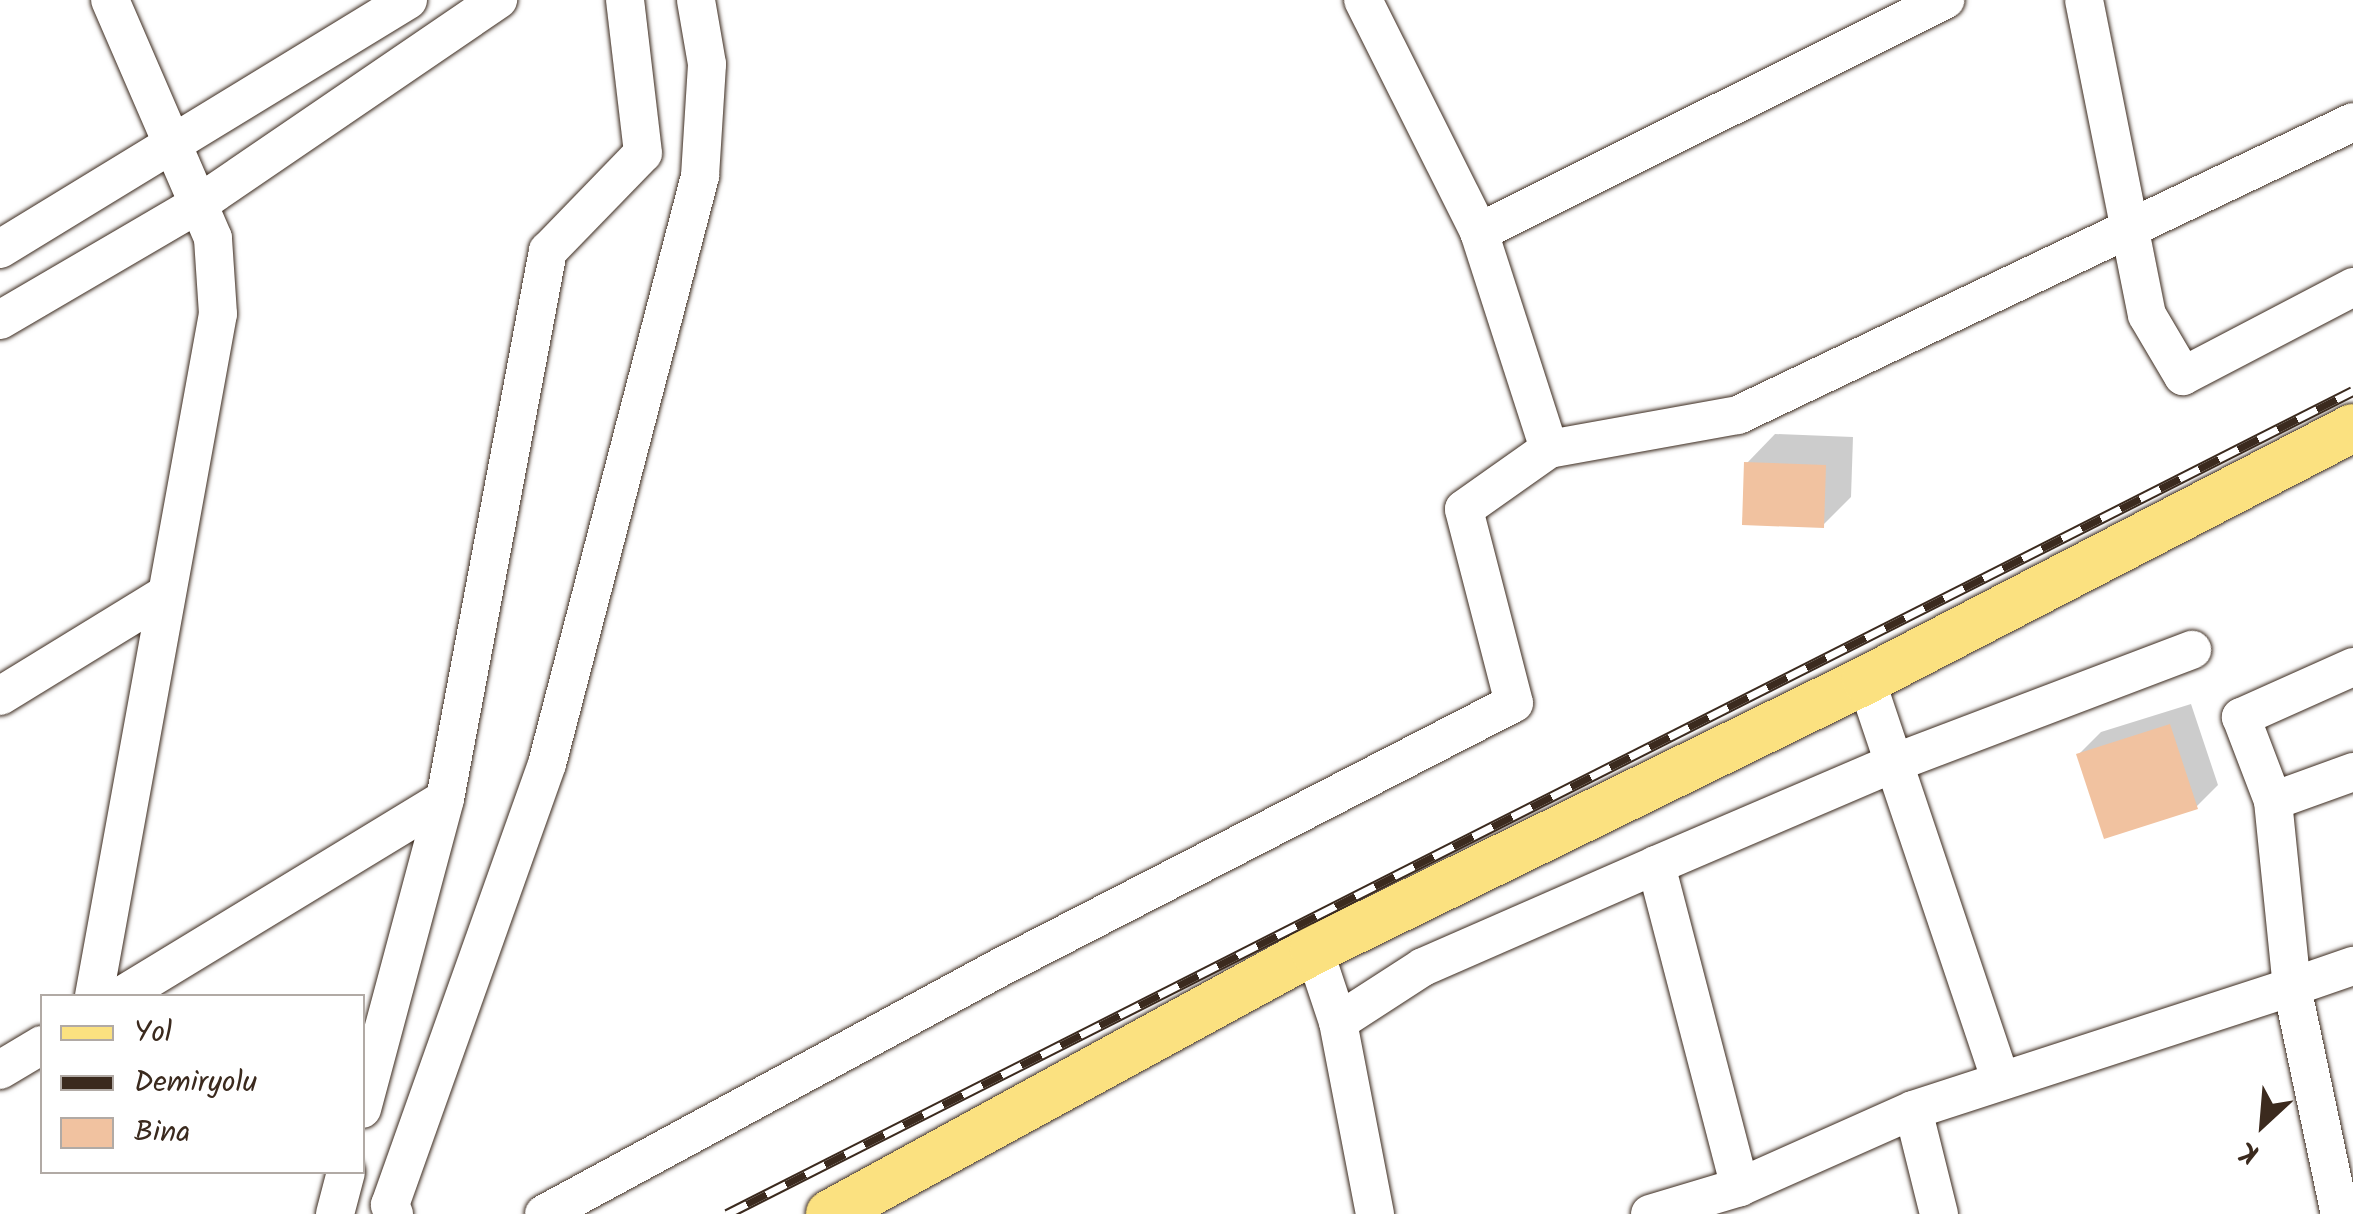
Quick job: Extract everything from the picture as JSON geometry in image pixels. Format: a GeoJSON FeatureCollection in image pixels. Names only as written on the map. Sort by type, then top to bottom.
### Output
{"type":"FeatureCollection","features":[{"type":"Feature","properties":{"kind":"main road"},"geometry":{"type":"LineString","coordinates":[[830,1214],[1314,950],[1866,680],[2353,428]]}},
{"type":"Feature","properties":{"kind":"street"},"geometry":{"type":"LineString","coordinates":[[94,994],[163,596],[218,314],[213,238],[110,0]]}},
{"type":"Feature","properties":{"kind":"street"},"geometry":{"type":"LineString","coordinates":[[0,249],[408,0]]}},
{"type":"Feature","properties":{"kind":"street"},"geometry":{"type":"LineString","coordinates":[[0,320],[200,203],[498,0]]}},
{"type":"Feature","properties":{"kind":"street"},"geometry":{"type":"LineString","coordinates":[[365,1097],[445,799],[548,251],[643,154],[625,0]]}},
{"type":"Feature","properties":{"kind":"street"},"geometry":{"type":"LineString","coordinates":[[394,1214],[390,1205],[547,764],[700,176],[707,64],[696,0]]}},
{"type":"Feature","properties":{"kind":"street"},"geometry":{"type":"LineString","coordinates":[[1363,0],[1479,232],[1549,449]]}},
{"type":"Feature","properties":{"kind":"street"},"geometry":{"type":"LineString","coordinates":[[1479,232],[1945,0]]}},
{"type":"Feature","properties":{"kind":"street"},"geometry":{"type":"LineString","coordinates":[[2084,0],[2147,315],[2182,376],[2353,287]]}},
{"type":"Feature","properties":{"kind":"street"},"geometry":{"type":"LineString","coordinates":[[544,1214],[999,968],[1514,703],[1464,510],[1549,449],[1738,416],[2353,122]]}},
{"type":"Feature","properties":{"kind":"street"},"geometry":{"type":"LineString","coordinates":[[0,696],[163,596]]}},
{"type":"Feature","properties":{"kind":"street"},"geometry":{"type":"LineString","coordinates":[[1338,1022],[1423,967],[1656,864],[1894,763],[2192,650]]}},
{"type":"Feature","properties":{"kind":"street"},"geometry":{"type":"LineString","coordinates":[[2340,1214],[2292,987],[2273,801],[2241,717],[2353,668]]}},
{"type":"Feature","properties":{"kind":"street"},"geometry":{"type":"LineString","coordinates":[[1866,680],[2001,1081]]}},
{"type":"Feature","properties":{"kind":"street"},"geometry":{"type":"LineString","coordinates":[[2273,801],[2353,772]]}},
{"type":"Feature","properties":{"kind":"street"},"geometry":{"type":"LineString","coordinates":[[124,994],[445,799]]}},
{"type":"Feature","properties":{"kind":"street"},"geometry":{"type":"LineString","coordinates":[[1656,864],[1740,1187]]}},
{"type":"Feature","properties":{"kind":"street"},"geometry":{"type":"LineString","coordinates":[[1314,950],[1338,1022],[1375,1214]]}},
{"type":"Feature","properties":{"kind":"street"},"geometry":{"type":"LineString","coordinates":[[1650,1214],[1740,1187],[1913,1110],[2353,966]]}},
{"type":"Feature","properties":{"kind":"street"},"geometry":{"type":"LineString","coordinates":[[0,1070],[40,1045]]}},
{"type":"Feature","properties":{"kind":"street"},"geometry":{"type":"LineString","coordinates":[[1913,1110],[1939,1214]]}},
{"type":"Feature","properties":{"kind":"street"},"geometry":{"type":"LineString","coordinates":[[334,1214],[345,1174]]}},
{"type":"Feature","properties":{"kind":"building"},"geometry":{"type":"Polygon","coordinates":[[[1744,462],[1826,465],[1824,528],[1742,525],[1744,462]]]}},
{"type":"Feature","properties":{"kind":"building"},"geometry":{"type":"Polygon","coordinates":[[[2170,724],[2198,809],[2104,839],[2076,754],[2170,724]]]}},
{"type":"Feature","properties":{"kind":"railway"},"geometry":{"type":"LineString","coordinates":[[727,1214],[2353,391]]}}]}
